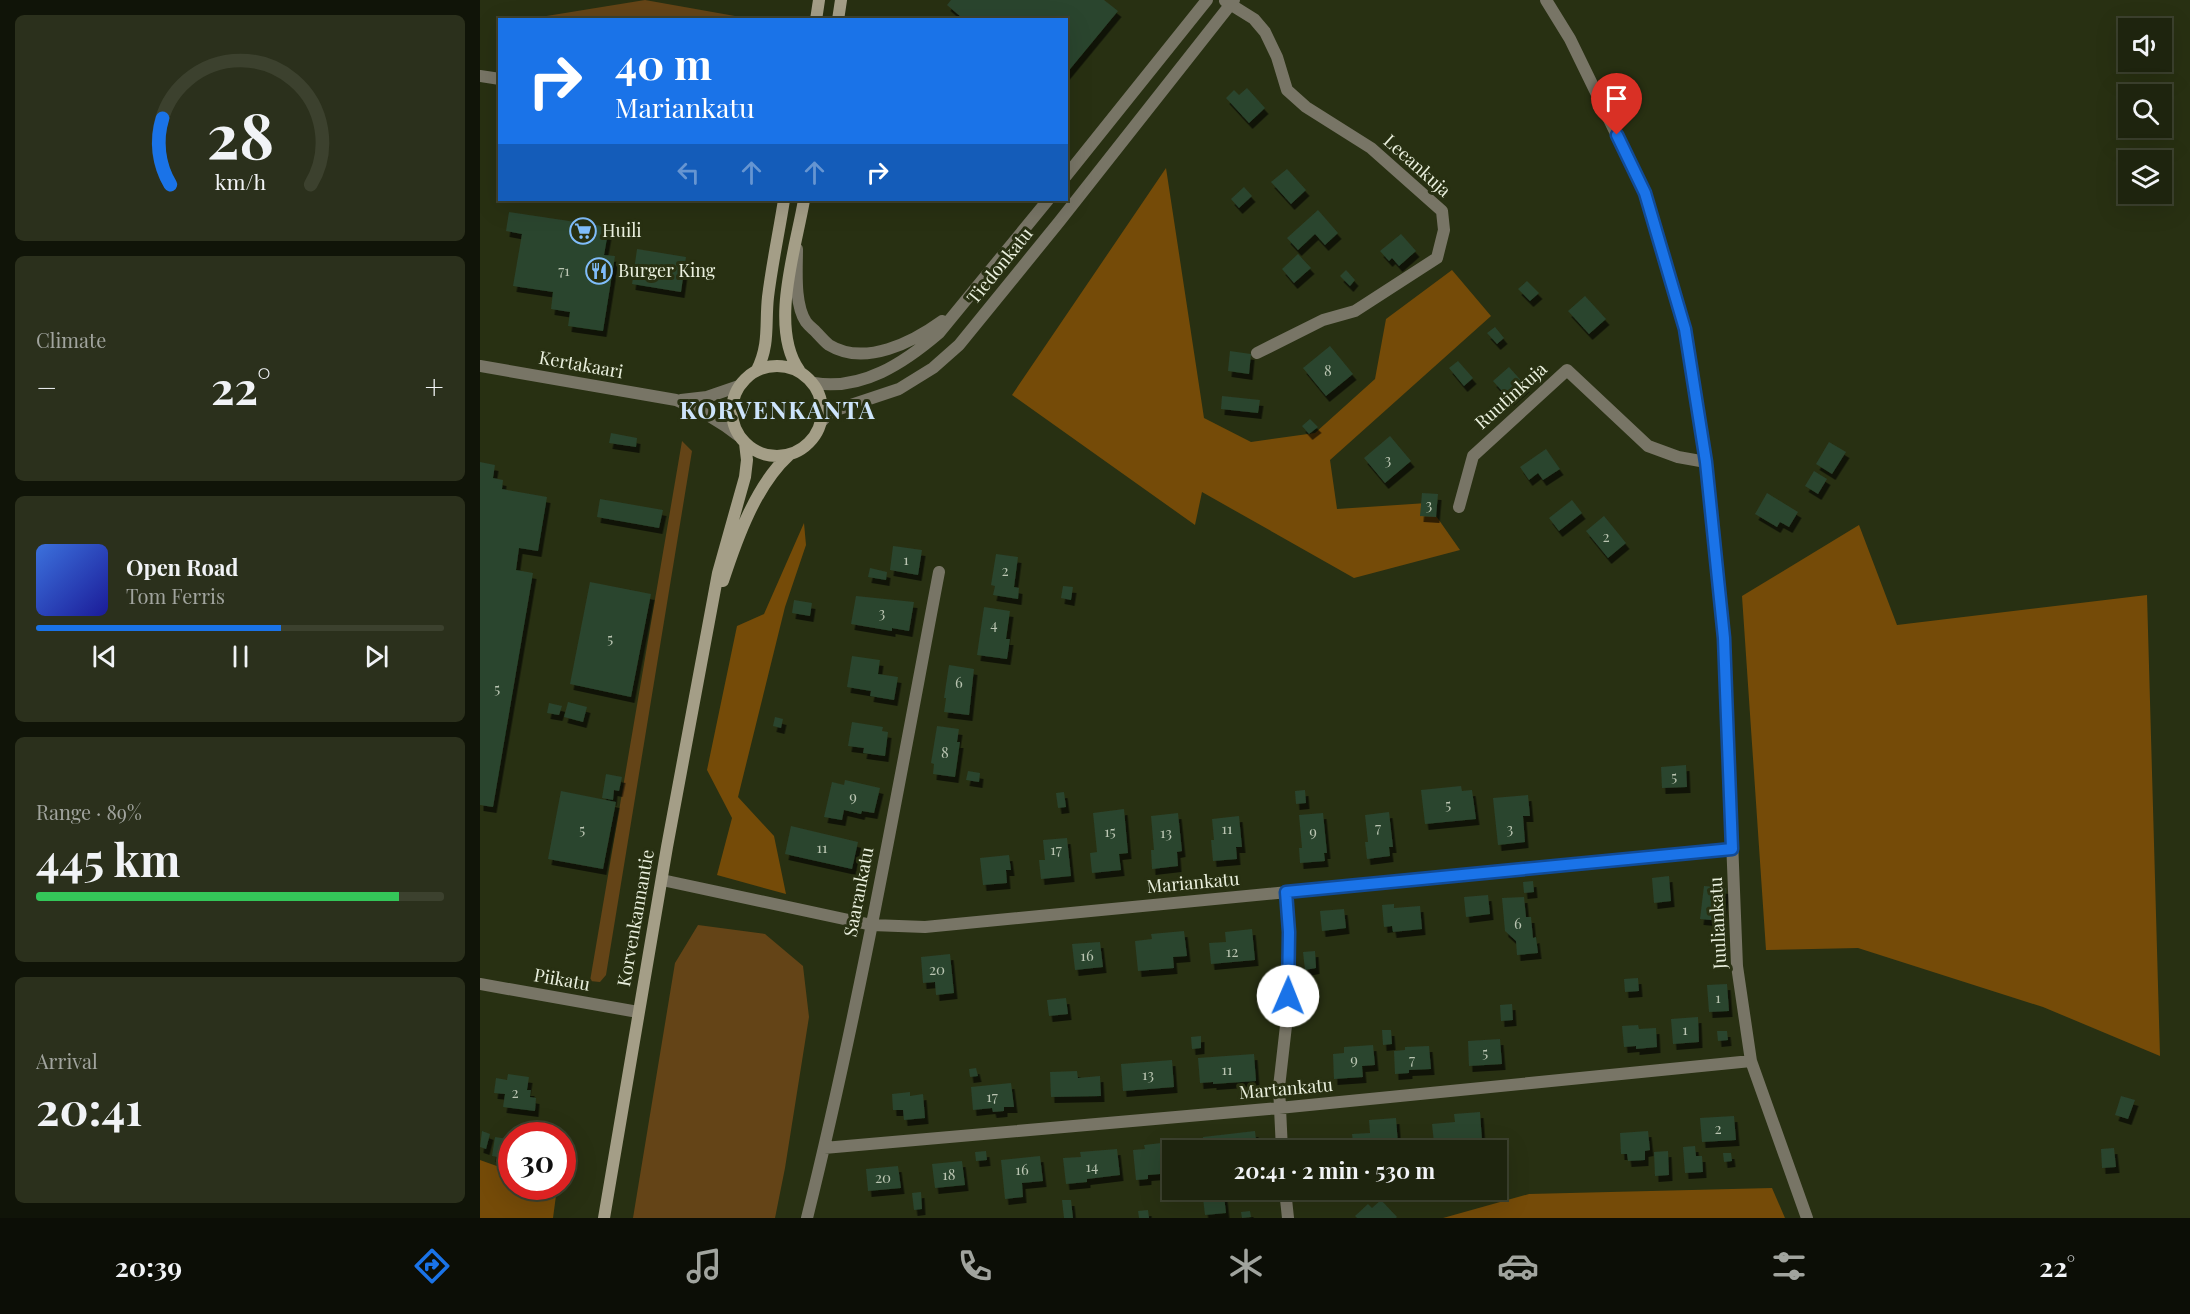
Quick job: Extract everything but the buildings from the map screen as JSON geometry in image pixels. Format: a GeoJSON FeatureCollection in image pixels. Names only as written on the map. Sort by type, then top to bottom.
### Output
{"type":"FeatureCollection","features":[{"type":"Feature","properties":{"kind":"main road"},"geometry":{"type":"LineString","coordinates":[[816,18],[819,0]]}},
{"type":"Feature","properties":{"kind":"main road"},"geometry":{"type":"LineString","coordinates":[[838,18],[841,0]]}},
{"type":"Feature","properties":{"kind":"main road"},"geometry":{"type":"LineString","coordinates":[[757,370],[767,342],[768,298],[784,201]]}},
{"type":"Feature","properties":{"kind":"main road"},"geometry":{"type":"LineString","coordinates":[[799,370],[785,366],[771,366],[757,370],[739,386],[732,411],[734,424],[742,439],[754,450],[765,455],[777,456],[789,455],[801,450],[818,432],[822,421],[822,401],[814,383],[799,370],[793,361],[786,323],[788,293],[804,201]]}},
{"type":"Feature","properties":{"kind":"main road","name":"Korvenkannantie"},"geometry":{"type":"LineString","coordinates":[[604,1218],[638,1012],[718,573],[745,477],[747,460],[742,439]]}},
{"type":"Feature","properties":{"kind":"main road","name":"Korvenkannantie"},"geometry":{"type":"LineString","coordinates":[[710,625],[725,575],[763,484],[789,455]]}},
{"type":"Feature","properties":{"kind":"street"},"geometry":{"type":"LineString","coordinates":[[1068,174],[1207,0]]}},
{"type":"Feature","properties":{"kind":"street","name":"Juuliankatu"},"geometry":{"type":"LineString","coordinates":[[1546,0],[1570,39],[1645,193],[1685,329],[1706,462],[1724,638],[1737,966],[1751,1061],[1807,1218]]}},
{"type":"Feature","properties":{"kind":"street","name":"Leeankuja"},"geometry":{"type":"LineString","coordinates":[[1230,1],[1265,32],[1277,57],[1287,90],[1306,107],[1371,148],[1442,211],[1444,230],[1437,258],[1355,311],[1323,320],[1257,353]]}},
{"type":"Feature","properties":{"kind":"street","name":"Tiedonkatu"},"geometry":{"type":"LineString","coordinates":[[822,421],[831,412],[899,389],[933,368],[959,345],[1059,222],[1230,1]]}},
{"type":"Feature","properties":{"kind":"street"},"geometry":{"type":"LineString","coordinates":[[480,76],[498,79]]}},
{"type":"Feature","properties":{"kind":"street","name":"Tiedonkatu"},"geometry":{"type":"LineString","coordinates":[[814,383],[841,385],[877,375],[919,350],[939,333],[1047,201]]}},
{"type":"Feature","properties":{"kind":"street","name":"Tiedonkatu"},"geometry":{"type":"LineString","coordinates":[[797,240],[799,301],[806,322],[829,345],[863,354],[883,350],[905,343],[928,331],[960,308]]}},
{"type":"Feature","properties":{"kind":"street","name":"Kertakaari"},"geometry":{"type":"LineString","coordinates":[[480,366],[676,400],[722,422],[742,439]]}},
{"type":"Feature","properties":{"kind":"street","name":"Ruutinkuja"},"geometry":{"type":"LineString","coordinates":[[1459,507],[1473,456],[1567,370],[1648,446],[1678,457],[1706,462]]}},
{"type":"Feature","properties":{"kind":"street","name":"Kertakaari"},"geometry":{"type":"LineString","coordinates":[[676,400],[708,398],[739,386]]}},
{"type":"Feature","properties":{"kind":"street","name":"Saarankatu"},"geometry":{"type":"LineString","coordinates":[[807,1218],[872,925],[939,572]]}},
{"type":"Feature","properties":{"kind":"street","name":"Mariankatu"},"geometry":{"type":"LineString","coordinates":[[662,880],[872,925],[925,927],[1732,849]]}},
{"type":"Feature","properties":{"kind":"street"},"geometry":{"type":"LineString","coordinates":[[1281,1140],[1279,1087],[1287,1017],[1289,932],[1286,892]]}},
{"type":"Feature","properties":{"kind":"street","name":"Piikatu"},"geometry":{"type":"LineString","coordinates":[[480,984],[638,1012]]}},
{"type":"Feature","properties":{"kind":"street","name":"Martankatu"},"geometry":{"type":"LineString","coordinates":[[824,1148],[1279,1108],[1751,1061]]}},
{"type":"Feature","properties":{"kind":"street"},"geometry":{"type":"LineString","coordinates":[[1286,1200],[1287,1218]]}},
{"type":"Feature","properties":{"kind":"shaded area"},"geometry":{"type":"Polygon","coordinates":[[[645,0],[737,18],[534,18],[645,0]]]}},
{"type":"Feature","properties":{"kind":"shaded area"},"geometry":{"type":"Polygon","coordinates":[[[1166,168],[1204,418],[1251,442],[1315,433],[1375,379],[1386,319],[1452,270],[1491,316],[1330,460],[1337,509],[1427,503],[1460,550],[1354,578],[1202,492],[1195,525],[1012,395],[1166,168]]]}},
{"type":"Feature","properties":{"kind":"shaded area"},"geometry":{"type":"Polygon","coordinates":[[[682,441],[692,451],[606,975],[600,982],[590,981],[682,441]]]}},
{"type":"Feature","properties":{"kind":"shaded area"},"geometry":{"type":"Polygon","coordinates":[[[804,523],[806,545],[785,607],[738,797],[774,836],[786,894],[717,875],[732,818],[707,770],[737,626],[764,614],[804,523]]]}},
{"type":"Feature","properties":{"kind":"shaded area"},"geometry":{"type":"Polygon","coordinates":[[[1859,525],[1897,625],[2147,595],[2160,1056],[2043,1007],[1858,948],[1766,950],[1742,596],[1859,525]]]}},
{"type":"Feature","properties":{"kind":"shaded area"},"geometry":{"type":"Polygon","coordinates":[[[698,925],[765,934],[803,966],[809,1017],[775,1218],[633,1218],[675,963],[698,925]]]}},
{"type":"Feature","properties":{"kind":"shaded area"},"geometry":{"type":"Polygon","coordinates":[[[480,1160],[498,1166],[498,1200],[555,1200],[553,1218],[480,1218],[480,1160]]]}},
{"type":"Feature","properties":{"kind":"shaded area"},"geometry":{"type":"Polygon","coordinates":[[[1772,1188],[1785,1218],[1443,1218],[1529,1194],[1772,1188]]]}},
{"type":"Feature","properties":{"kind":"place","name":"Huili"},"geometry":{"type":"Point","coordinates":[583,231]}},
{"type":"Feature","properties":{"kind":"place","name":"Burger King"},"geometry":{"type":"Point","coordinates":[599,271]}},
{"type":"Feature","properties":{"kind":"district","name":"KORVENKANTA"},"geometry":{"type":"Point","coordinates":[778,411]}},
{"type":"Feature","properties":{"kind":"route"},"geometry":{"type":"LineString","coordinates":[[1288,996],[1289,932],[1286,892],[1732,849],[1724,638],[1706,462],[1685,329],[1645,193],[1617,135]]}}]}
